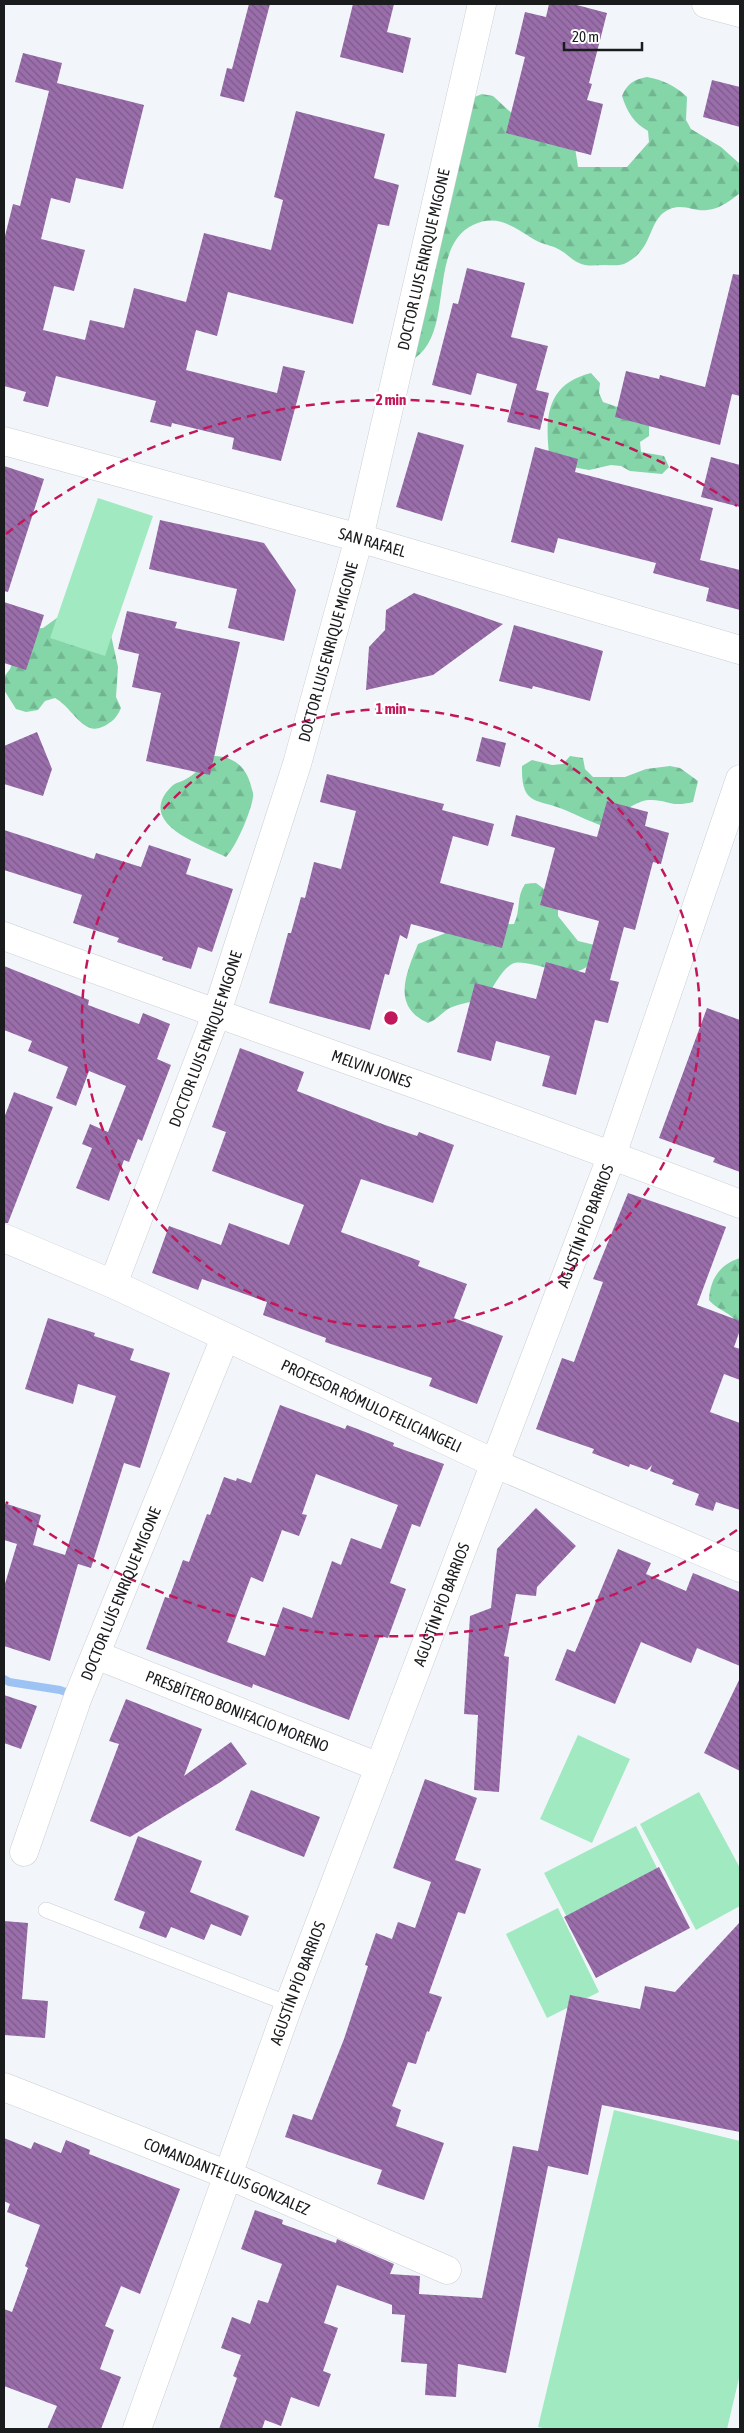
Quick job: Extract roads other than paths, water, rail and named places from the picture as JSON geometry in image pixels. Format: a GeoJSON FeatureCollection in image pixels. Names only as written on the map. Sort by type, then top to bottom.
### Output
{"type":"FeatureCollection","features":[{"type":"Feature","properties":{"kind":"street","name":"DOCTOR LUIS ENRIQUE MIGONE"},"geometry":{"type":"LineString","coordinates":[[113,1284],[216,1015],[298,764],[359,538],[482,4]]}},
{"type":"Feature","properties":{"kind":"street"},"geometry":{"type":"LineString","coordinates":[[706,4],[740,13]]}},
{"type":"Feature","properties":{"kind":"street","name":"SAN RAFAEL"},"geometry":{"type":"LineString","coordinates":[[4,441],[359,538],[740,650]]}},
{"type":"Feature","properties":{"kind":"street","name":"AGUSTÍN PÍO BARRIOS"},"geometry":{"type":"LineString","coordinates":[[137,2429],[289,2004],[496,1464],[612,1154],[740,779]]}},
{"type":"Feature","properties":{"kind":"street","name":"MELVIN JONES"},"geometry":{"type":"LineString","coordinates":[[4,936],[216,1015],[612,1154],[740,1204]]}},
{"type":"Feature","properties":{"kind":"street","name":"PROFESOR RÓMULO FELICIANGELI"},"geometry":{"type":"LineString","coordinates":[[4,1238],[113,1284],[496,1464],[740,1568]]}},
{"type":"Feature","properties":{"kind":"street","name":"DOCTOR LUÍS ENRIQUE MIGONE"},"geometry":{"type":"LineString","coordinates":[[24,1852],[75,1706],[225,1338]]}},
{"type":"Feature","properties":{"kind":"street","name":"PRESBÍTERO BONIFACIO MORENO"},"geometry":{"type":"LineString","coordinates":[[96,1655],[379,1767]]}},
{"type":"Feature","properties":{"kind":"street","name":"COMANDANTE LUIS GONZALEZ"},"geometry":{"type":"LineString","coordinates":[[4,2087],[228,2175],[447,2270]]}},
{"type":"Feature","properties":{"kind":"lane"},"geometry":{"type":"LineString","coordinates":[[46,1910],[289,2004]]}},
{"type":"Feature","properties":{"kind":"waterway"},"geometry":{"type":"LineString","coordinates":[[4,1679],[9,1682],[60,1690],[74,1695]]}}]}
